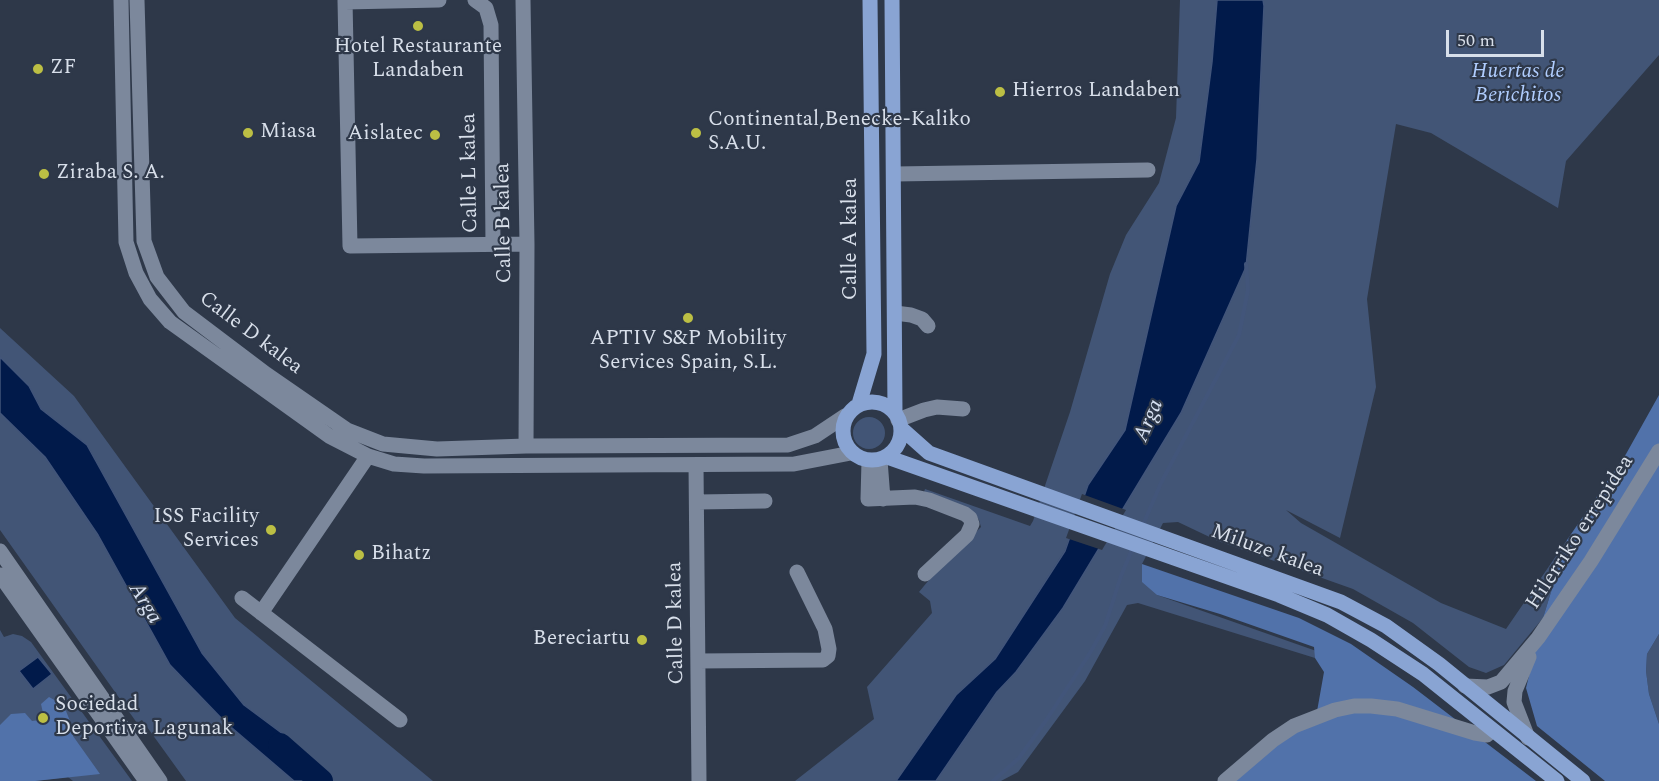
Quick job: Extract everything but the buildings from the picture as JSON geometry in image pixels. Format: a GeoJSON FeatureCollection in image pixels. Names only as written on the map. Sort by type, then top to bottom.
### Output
{"type":"FeatureCollection","features":[{"type":"Feature","properties":{"kind":"main road","name":"Calle A kalea"},"geometry":{"type":"LineString","coordinates":[[859,404],[874,354],[870,0]]}},
{"type":"Feature","properties":{"kind":"main road"},"geometry":{"type":"LineString","coordinates":[[892,0],[895,318],[898,421],[898,445],[879,460],[851,453],[842,436],[846,416],[859,404],[878,402],[898,421]]}},
{"type":"Feature","properties":{"kind":"main road","name":"Miluze kalea"},"geometry":{"type":"LineString","coordinates":[[898,421],[929,453],[1341,602],[1386,626],[1466,686],[1583,781]]}},
{"type":"Feature","properties":{"kind":"main road","name":"Miluze kalea"},"geometry":{"type":"LineString","coordinates":[[879,460],[1037,510],[1279,595],[1327,615],[1423,674],[1557,781]]}},
{"type":"Feature","properties":{"kind":"street","name":"Calle D kalea"},"geometry":{"type":"LineString","coordinates":[[121,0],[126,242],[135,273],[150,299],[170,322],[329,436],[368,456],[394,464],[424,466],[584,465]]}},
{"type":"Feature","properties":{"kind":"street"},"geometry":{"type":"LineString","coordinates":[[122,48],[126,35],[127,0]]}},
{"type":"Feature","properties":{"kind":"street","name":"Calle D kalea"},"geometry":{"type":"LineString","coordinates":[[137,0],[144,241],[157,277],[184,312],[266,374],[347,430],[384,444],[437,449],[526,446]]}},
{"type":"Feature","properties":{"kind":"street","name":"Calle L kalea"},"geometry":{"type":"LineString","coordinates":[[439,0],[345,1],[350,246],[527,244]]}},
{"type":"Feature","properties":{"kind":"street","name":"Calle L kalea"},"geometry":{"type":"LineString","coordinates":[[475,0],[486,8],[491,25],[493,245]]}},
{"type":"Feature","properties":{"kind":"street","name":"Calle B kalea"},"geometry":{"type":"LineString","coordinates":[[523,0],[527,244],[526,446]]}},
{"type":"Feature","properties":{"kind":"street"},"geometry":{"type":"LineString","coordinates":[[895,174],[1148,170]]}},
{"type":"Feature","properties":{"kind":"street"},"geometry":{"type":"LineString","coordinates":[[898,421],[937,407],[963,410]]}},
{"type":"Feature","properties":{"kind":"street"},"geometry":{"type":"LineString","coordinates":[[526,446],[788,445],[814,436],[846,416]]}},
{"type":"Feature","properties":{"kind":"street"},"geometry":{"type":"LineString","coordinates":[[526,446],[536,459],[564,460],[584,465],[794,464],[851,453]]}},
{"type":"Feature","properties":{"kind":"street"},"geometry":{"type":"LineString","coordinates":[[489,466],[496,459],[517,459],[526,446]]}},
{"type":"Feature","properties":{"kind":"street","name":"Hilerriko errepidea"},"geometry":{"type":"LineString","coordinates":[[1466,686],[1488,687],[1501,682],[1538,638],[1591,561],[1659,451]]}},
{"type":"Feature","properties":{"kind":"street"},"geometry":{"type":"LineString","coordinates":[[261,613],[368,456]]}},
{"type":"Feature","properties":{"kind":"street"},"geometry":{"type":"LineString","coordinates":[[879,460],[876,499],[915,497],[929,500],[970,518],[972,524],[967,535],[925,574]]}},
{"type":"Feature","properties":{"kind":"street","name":"Calle D kalea"},"geometry":{"type":"LineString","coordinates":[[696,465],[699,781]]}},
{"type":"Feature","properties":{"kind":"street"},"geometry":{"type":"LineString","coordinates":[[697,502],[765,501]]}},
{"type":"Feature","properties":{"kind":"street"},"geometry":{"type":"LineString","coordinates":[[0,551],[160,781]]}},
{"type":"Feature","properties":{"kind":"street"},"geometry":{"type":"LineString","coordinates":[[698,662],[823,660],[828,656],[825,629],[797,572]]}},
{"type":"Feature","properties":{"kind":"street"},"geometry":{"type":"LineString","coordinates":[[0,575],[146,781]]}},
{"type":"Feature","properties":{"kind":"street"},"geometry":{"type":"LineString","coordinates":[[242,598],[400,720]]}},
{"type":"Feature","properties":{"kind":"street","name":"Hilerriko errepidea"},"geometry":{"type":"LineString","coordinates":[[1528,738],[1514,702],[1515,691],[1538,638]]}},
{"type":"Feature","properties":{"kind":"street"},"geometry":{"type":"LineString","coordinates":[[1225,781],[1273,740],[1294,726],[1335,710],[1371,706],[1397,709],[1475,734],[1487,735],[1492,730]]}},
{"type":"Feature","properties":{"kind":"green space"},"geometry":{"type":"Polygon","coordinates":[[[1180,0],[1217,0],[1212,62],[1199,162],[1176,206],[1125,430],[1088,485],[1065,550],[995,659],[956,695],[896,781],[795,781],[874,719],[867,687],[932,613],[930,601],[919,592],[981,527],[975,514],[923,495],[925,489],[1030,526],[1033,521],[1070,412],[1110,274],[1126,235],[1159,183],[1176,118],[1180,0]]]}},
{"type":"Feature","properties":{"kind":"green space","name":"Huertas de Berichitos"},"geometry":{"type":"Polygon","coordinates":[[[1263,0],[1659,0],[1659,55],[1566,161],[1558,208],[1431,133],[1396,124],[1367,299],[1376,387],[1340,538],[1286,510],[1301,523],[1441,603],[1506,629],[1567,540],[1543,618],[1504,665],[1486,673],[1469,667],[1413,623],[1353,589],[1218,541],[1178,522],[1163,523],[1142,564],[1157,595],[1322,653],[1315,658],[1138,603],[1127,605],[1085,681],[1018,772],[1001,781],[936,781],[997,692],[1016,672],[1063,608],[1181,413],[1246,267],[1257,159],[1263,0]]]}},
{"type":"Feature","properties":{"kind":"green space"},"geometry":{"type":"Polygon","coordinates":[[[0,328],[74,396],[235,618],[433,781],[315,781],[311,779],[287,737],[244,705],[202,653],[87,445],[41,409],[29,386],[0,357],[0,328]]]}},
{"type":"Feature","properties":{"kind":"green space"},"geometry":{"type":"Polygon","coordinates":[[[0,413],[45,457],[98,535],[170,665],[225,722],[294,781],[186,781],[142,720],[137,723],[0,530],[0,413]]]}},
{"type":"Feature","properties":{"kind":"green space"},"geometry":{"type":"Polygon","coordinates":[[[869,417],[880,422],[885,433],[880,444],[869,449],[858,444],[853,433],[858,422],[869,417]]]}},
{"type":"Feature","properties":{"kind":"green space","name":"Sociedad Deportiva Lagunak"},"geometry":{"type":"Polygon","coordinates":[[[0,630],[4,637],[13,634],[22,636],[31,642],[132,781],[73,781],[68,777],[35,781],[0,781],[0,630]]]}},
{"type":"Feature","properties":{"kind":"green space"},"geometry":{"type":"Polygon","coordinates":[[[1659,634],[1659,724],[1649,694],[1646,671],[1647,654],[1659,634]]]}},
{"type":"Feature","properties":{"kind":"shaded area"},"geometry":{"type":"Polygon","coordinates":[[[1659,395],[1659,634],[1647,654],[1646,671],[1649,694],[1659,724],[1659,781],[1605,781],[1537,726],[1526,688],[1543,618],[1567,540],[1626,454],[1659,395]]]}},
{"type":"Feature","properties":{"kind":"shaded area"},"geometry":{"type":"Polygon","coordinates":[[[1142,564],[1299,618],[1351,644],[1413,687],[1536,781],[1223,781],[1316,717],[1324,672],[1315,658],[1314,647],[1157,595],[1142,582],[1142,564]]]}},
{"type":"Feature","properties":{"kind":"shaded area"},"geometry":{"type":"Polygon","coordinates":[[[49,697],[58,702],[66,711],[73,736],[100,774],[35,781],[0,781],[0,725],[11,714],[25,713],[32,721],[40,720],[43,713],[41,704],[49,697]]]}},
{"type":"Feature","properties":{"kind":"water"},"geometry":{"type":"Polygon","coordinates":[[[1217,0],[1263,0],[1264,6],[1257,159],[1246,267],[1181,413],[1063,608],[1016,672],[997,692],[936,781],[896,781],[956,695],[995,659],[1065,551],[1088,485],[1125,430],[1176,206],[1199,162],[1212,62],[1217,0]]]}},
{"type":"Feature","properties":{"kind":"water"},"geometry":{"type":"Polygon","coordinates":[[[0,357],[29,386],[41,409],[87,445],[202,653],[244,705],[287,737],[311,779],[315,781],[294,781],[225,722],[170,665],[98,535],[45,457],[0,413],[0,357]]]}},
{"type":"Feature","properties":{"kind":"water"},"geometry":{"type":"Polygon","coordinates":[[[38,657],[52,674],[33,689],[19,671],[38,657]]]}},
{"type":"Feature","properties":{"kind":"pier"},"geometry":{"type":"Polygon","coordinates":[[[1082,494],[1126,510],[1102,550],[1066,538],[1082,494]]]}},
{"type":"Feature","properties":{"kind":"waterway"},"geometry":{"type":"LineString","coordinates":[[1142,527],[1161,483],[1239,335],[1248,290],[1246,264]]}},
{"type":"Feature","properties":{"kind":"waterway"},"geometry":{"type":"LineString","coordinates":[[993,781],[1019,758],[1090,653],[1105,626],[1133,547]]}},
{"type":"Feature","properties":{"kind":"waterway","name":"Arga"},"geometry":{"type":"LineString","coordinates":[[280,745],[321,781]]}},
{"type":"Feature","properties":{"kind":"place","name":"Hotel Restaurante Landaben"},"geometry":{"type":"Point","coordinates":[418,26]}},
{"type":"Feature","properties":{"kind":"place","name":"ZF"},"geometry":{"type":"Point","coordinates":[38,69]}},
{"type":"Feature","properties":{"kind":"place","name":"Hierros Landaben"},"geometry":{"type":"Point","coordinates":[1000,92]}},
{"type":"Feature","properties":{"kind":"place","name":"Miasa"},"geometry":{"type":"Point","coordinates":[248,133]}},
{"type":"Feature","properties":{"kind":"place","name":"Continental,Benecke-Kaliko S.A.U."},"geometry":{"type":"Point","coordinates":[696,133]}},
{"type":"Feature","properties":{"kind":"place","name":"Aislatec"},"geometry":{"type":"Point","coordinates":[435,135]}},
{"type":"Feature","properties":{"kind":"place","name":"Ziraba S. A."},"geometry":{"type":"Point","coordinates":[44,174]}},
{"type":"Feature","properties":{"kind":"place","name":"APTIV S&P Mobility Services Spain, S.L."},"geometry":{"type":"Point","coordinates":[688,318]}},
{"type":"Feature","properties":{"kind":"place","name":"ISS Facility Services"},"geometry":{"type":"Point","coordinates":[271,530]}},
{"type":"Feature","properties":{"kind":"place","name":"Bihatz"},"geometry":{"type":"Point","coordinates":[359,555]}},
{"type":"Feature","properties":{"kind":"place","name":"Bereciartu"},"geometry":{"type":"Point","coordinates":[642,640]}},
{"type":"Feature","properties":{"kind":"place","name":"Sociedad Deportiva Lagunak"},"geometry":{"type":"Point","coordinates":[43,718]}}]}
